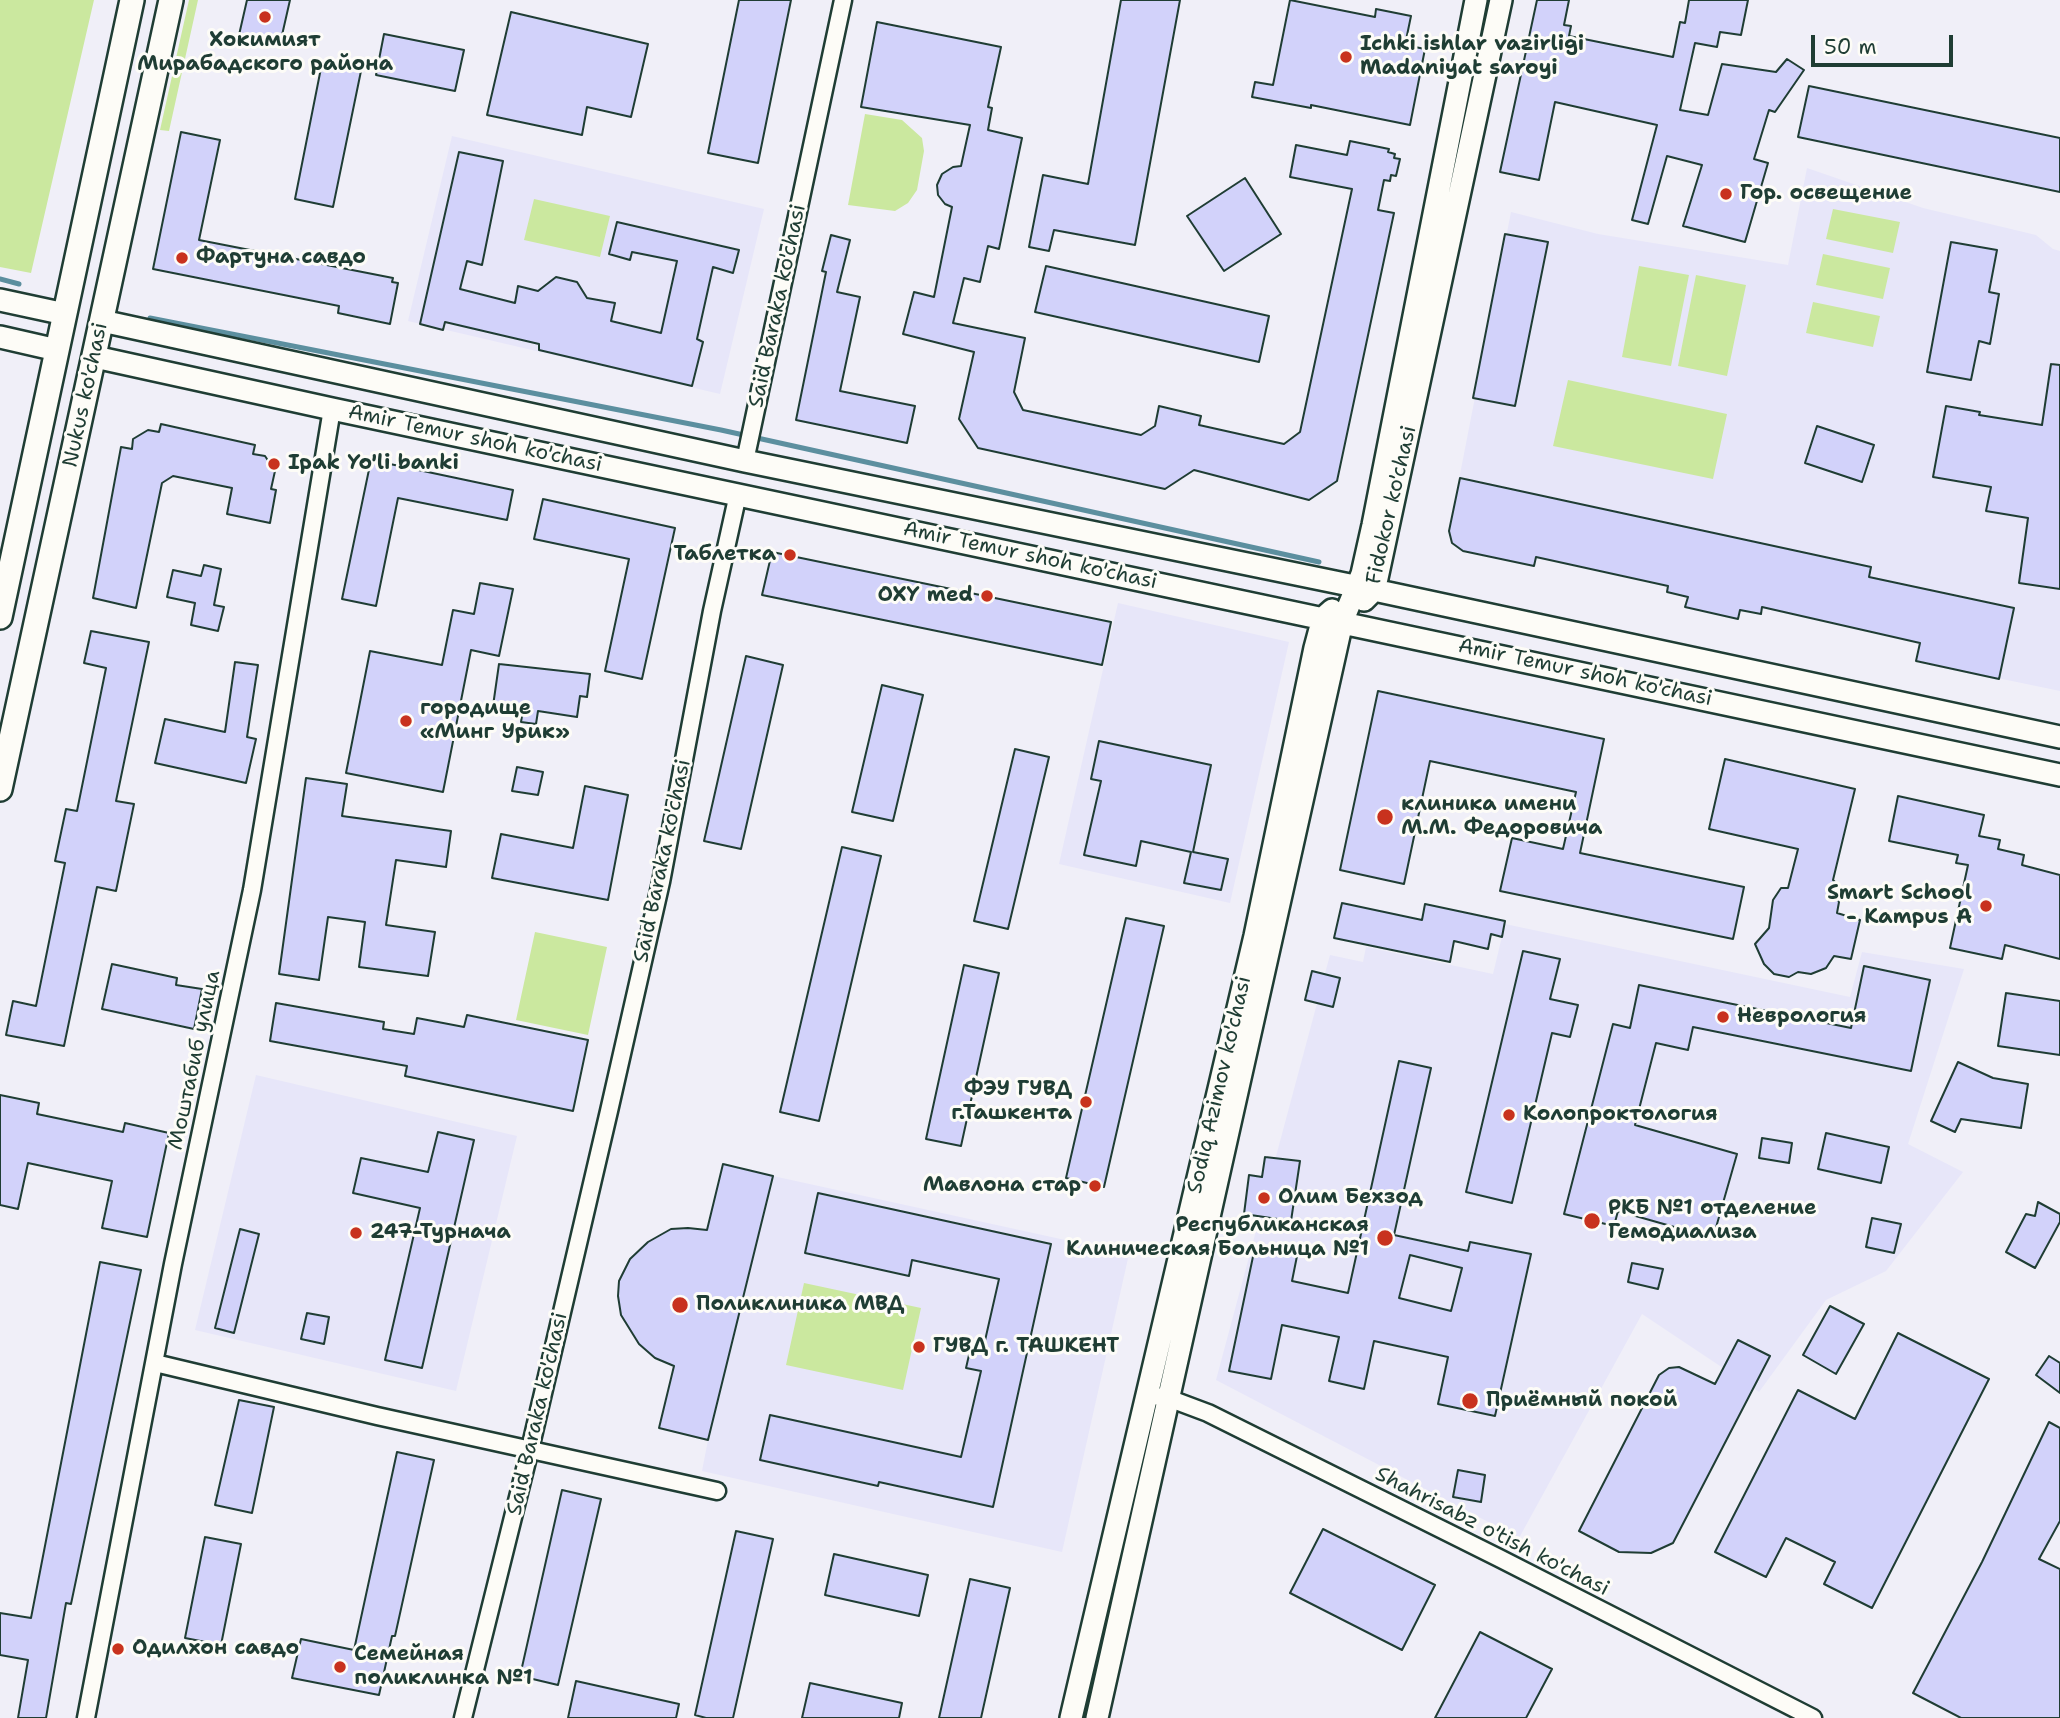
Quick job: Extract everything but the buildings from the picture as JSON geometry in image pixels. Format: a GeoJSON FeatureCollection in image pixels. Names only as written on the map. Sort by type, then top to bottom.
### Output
{"type":"FeatureCollection","features":[{"type":"Feature","properties":{"kind":"main road","name":"Nukus ko'chasi"},"geometry":{"type":"LineString","coordinates":[[0,617],[132,0]]}},
{"type":"Feature","properties":{"kind":"main road","name":"Nukus ko'chasi"},"geometry":{"type":"LineString","coordinates":[[0,789],[171,0]]}},
{"type":"Feature","properties":{"kind":"main road","name":"Fidokor ko'chasi"},"geometry":{"type":"LineString","coordinates":[[1365,589],[1362,574],[1476,0]]}},
{"type":"Feature","properties":{"kind":"main road","name":"Fidokor ko'chasi"},"geometry":{"type":"LineString","coordinates":[[1333,620],[1365,589],[1406,449],[1501,0]]}},
{"type":"Feature","properties":{"kind":"main road","name":"Amir Temur shoh ko'chasi"},"geometry":{"type":"LineString","coordinates":[[0,300],[745,461],[2060,737]]}},
{"type":"Feature","properties":{"kind":"main road","name":"Amir Temur shoh ko'chasi"},"geometry":{"type":"LineString","coordinates":[[0,337],[2060,775]]}},
{"type":"Feature","properties":{"kind":"main road"},"geometry":{"type":"LineString","coordinates":[[332,409],[340,372]]}},
{"type":"Feature","properties":{"kind":"main road","name":"Said Baraka ko'chasi"},"geometry":{"type":"LineString","coordinates":[[738,494],[745,461]]}},
{"type":"Feature","properties":{"kind":"main road","name":"Sodiq Azimov ko'chasi"},"geometry":{"type":"LineString","coordinates":[[1071,1718],[1158,1396],[1197,1227],[1295,739],[1333,620]]}},
{"type":"Feature","properties":{"kind":"main road","name":"Sodiq Azimov ko'chasi"},"geometry":{"type":"LineString","coordinates":[[1097,1718],[1158,1396]]}},
{"type":"Feature","properties":{"kind":"street","name":"Said Baraka ko'chasi"},"geometry":{"type":"LineString","coordinates":[[745,461],[843,0]]}},
{"type":"Feature","properties":{"kind":"street","name":"Моштабиб улица"},"geometry":{"type":"LineString","coordinates":[[86,1718],[173,1264],[252,890],[332,409]]}},
{"type":"Feature","properties":{"kind":"street","name":"Said Baraka ko'chasi"},"geometry":{"type":"LineString","coordinates":[[463,1718],[530,1449],[661,882],[712,611],[738,494]]}},
{"type":"Feature","properties":{"kind":"street"},"geometry":{"type":"LineString","coordinates":[[155,1363],[377,1416],[717,1491]]}},
{"type":"Feature","properties":{"kind":"street","name":"Shahrisabz o'tish ko'chasi"},"geometry":{"type":"LineString","coordinates":[[1158,1396],[1208,1413],[1813,1718]]}},
{"type":"Feature","properties":{"kind":"shaded area"},"geometry":{"type":"Polygon","coordinates":[[[452,136],[764,209],[720,394],[408,321],[452,136]]]}},
{"type":"Feature","properties":{"kind":"shaded area"},"geometry":{"type":"Polygon","coordinates":[[[1807,168],[1923,208],[2036,235],[2053,249],[2060,251],[2060,691],[1916,661],[1919,643],[1762,608],[1761,614],[1740,610],[1738,619],[1685,607],[1687,597],[1667,592],[1668,586],[1556,562],[1562,538],[1541,534],[1534,566],[1463,551],[1452,543],[1449,531],[1511,212],[1598,234],[1788,265],[1807,168]]]}},
{"type":"Feature","properties":{"kind":"shaded area"},"geometry":{"type":"Polygon","coordinates":[[[1118,603],[1289,642],[1230,903],[1059,864],[1118,603]]]}},
{"type":"Feature","properties":{"kind":"shaded area","name":"РКБ №1 отделение Гемодиализа"},"geometry":{"type":"Polygon","coordinates":[[[1505,924],[1850,997],[1862,952],[1964,969],[1908,1144],[1963,1172],[1886,1271],[1826,1300],[1759,1392],[1642,1314],[1519,1538],[1216,1380],[1330,955],[1363,962],[1366,947],[1493,974],[1505,924]]]}},
{"type":"Feature","properties":{"kind":"shaded area","name":"247-Турнача"},"geometry":{"type":"Polygon","coordinates":[[[256,1075],[517,1136],[456,1391],[195,1330],[256,1075]]]}},
{"type":"Feature","properties":{"kind":"shaded area","name":"ГУВД г. ТАШКЕНТ"},"geometry":{"type":"Polygon","coordinates":[[[773,1176],[1129,1254],[1062,1552],[702,1471],[773,1176]]]}},
{"type":"Feature","properties":{"kind":"green space"},"geometry":{"type":"Polygon","coordinates":[[[0,0],[94,0],[31,273],[0,267],[0,0]]]}},
{"type":"Feature","properties":{"kind":"green space"},"geometry":{"type":"Polygon","coordinates":[[[189,0],[198,0],[169,131],[160,130],[189,0]]]}},
{"type":"Feature","properties":{"kind":"green space"},"geometry":{"type":"Polygon","coordinates":[[[865,114],[902,120],[922,138],[924,151],[917,190],[908,203],[895,211],[848,205],[865,114]]]}},
{"type":"Feature","properties":{"kind":"green space"},"geometry":{"type":"Polygon","coordinates":[[[534,199],[610,216],[600,257],[524,240],[534,199]]]}},
{"type":"Feature","properties":{"kind":"green space"},"geometry":{"type":"Polygon","coordinates":[[[1833,209],[1900,222],[1893,253],[1826,239],[1833,209]]]}},
{"type":"Feature","properties":{"kind":"green space"},"geometry":{"type":"Polygon","coordinates":[[[1823,254],[1890,268],[1883,299],[1816,285],[1823,254]]]}},
{"type":"Feature","properties":{"kind":"green space"},"geometry":{"type":"Polygon","coordinates":[[[1639,266],[1689,275],[1671,366],[1622,357],[1639,266]]]}},
{"type":"Feature","properties":{"kind":"green space"},"geometry":{"type":"Polygon","coordinates":[[[1696,275],[1746,285],[1727,376],[1678,366],[1696,275]]]}},
{"type":"Feature","properties":{"kind":"green space"},"geometry":{"type":"Polygon","coordinates":[[[1813,302],[1880,316],[1873,347],[1806,333],[1813,302]]]}},
{"type":"Feature","properties":{"kind":"green space"},"geometry":{"type":"Polygon","coordinates":[[[1568,380],[1727,414],[1713,479],[1553,446],[1568,380]]]}},
{"type":"Feature","properties":{"kind":"green space"},"geometry":{"type":"Polygon","coordinates":[[[535,932],[607,947],[588,1035],[516,1020],[535,932]]]}},
{"type":"Feature","properties":{"kind":"green space"},"geometry":{"type":"Polygon","coordinates":[[[804,1283],[921,1308],[903,1390],[786,1365],[804,1283]]]}},
{"type":"Feature","properties":{"kind":"waterway"},"geometry":{"type":"LineString","coordinates":[[0,279],[19,284]]}},
{"type":"Feature","properties":{"kind":"waterway"},"geometry":{"type":"LineString","coordinates":[[150,318],[721,430],[1319,562]]}},
{"type":"Feature","properties":{"kind":"place","name":"Хокимият Мирабадского района"},"geometry":{"type":"Point","coordinates":[265,17]}},
{"type":"Feature","properties":{"kind":"place","name":"Ichki ishlar vazirligi Madaniyat saroyi"},"geometry":{"type":"Point","coordinates":[1346,57]}},
{"type":"Feature","properties":{"kind":"place","name":"Гор. освещение"},"geometry":{"type":"Point","coordinates":[1726,194]}},
{"type":"Feature","properties":{"kind":"place","name":"Фартуна савдо"},"geometry":{"type":"Point","coordinates":[182,258]}},
{"type":"Feature","properties":{"kind":"place","name":"Ipak Yo'li banki"},"geometry":{"type":"Point","coordinates":[274,464]}},
{"type":"Feature","properties":{"kind":"place","name":"Таблетка"},"geometry":{"type":"Point","coordinates":[790,555]}},
{"type":"Feature","properties":{"kind":"place","name":"OXY med"},"geometry":{"type":"Point","coordinates":[987,596]}},
{"type":"Feature","properties":{"kind":"place","name":"городище «Минг Урик»"},"geometry":{"type":"Point","coordinates":[406,721]}},
{"type":"Feature","properties":{"kind":"place","name":"клиника имени М.М. Федоровича"},"geometry":{"type":"Point","coordinates":[1385,817]}},
{"type":"Feature","properties":{"kind":"place","name":"Smart School - Kampus A"},"geometry":{"type":"Point","coordinates":[1986,906]}},
{"type":"Feature","properties":{"kind":"place","name":"Неврология"},"geometry":{"type":"Point","coordinates":[1723,1017]}},
{"type":"Feature","properties":{"kind":"place","name":"ФЭУ ГУВД г.Ташкента"},"geometry":{"type":"Point","coordinates":[1086,1102]}},
{"type":"Feature","properties":{"kind":"place","name":"Колопроктология"},"geometry":{"type":"Point","coordinates":[1509,1115]}},
{"type":"Feature","properties":{"kind":"place","name":"Мавлона стар"},"geometry":{"type":"Point","coordinates":[1095,1186]}},
{"type":"Feature","properties":{"kind":"place","name":"Олим Бехзод"},"geometry":{"type":"Point","coordinates":[1264,1198]}},
{"type":"Feature","properties":{"kind":"place","name":"РКБ №1 отделение Гемодиализа"},"geometry":{"type":"Point","coordinates":[1592,1221]}},
{"type":"Feature","properties":{"kind":"place","name":"247-Турнача"},"geometry":{"type":"Point","coordinates":[356,1233]}},
{"type":"Feature","properties":{"kind":"place","name":"Республиканская Клиническая Больница №1"},"geometry":{"type":"Point","coordinates":[1385,1238]}},
{"type":"Feature","properties":{"kind":"place","name":"Поликлиника МВД"},"geometry":{"type":"Point","coordinates":[680,1305]}},
{"type":"Feature","properties":{"kind":"place","name":"ГУВД г. ТАШКЕНТ"},"geometry":{"type":"Point","coordinates":[919,1347]}},
{"type":"Feature","properties":{"kind":"place","name":"Приёмный покой"},"geometry":{"type":"Point","coordinates":[1470,1401]}},
{"type":"Feature","properties":{"kind":"place","name":"Одилхон савдо"},"geometry":{"type":"Point","coordinates":[118,1649]}},
{"type":"Feature","properties":{"kind":"place","name":"Семейная поликлинка №1"},"geometry":{"type":"Point","coordinates":[340,1667]}}]}
